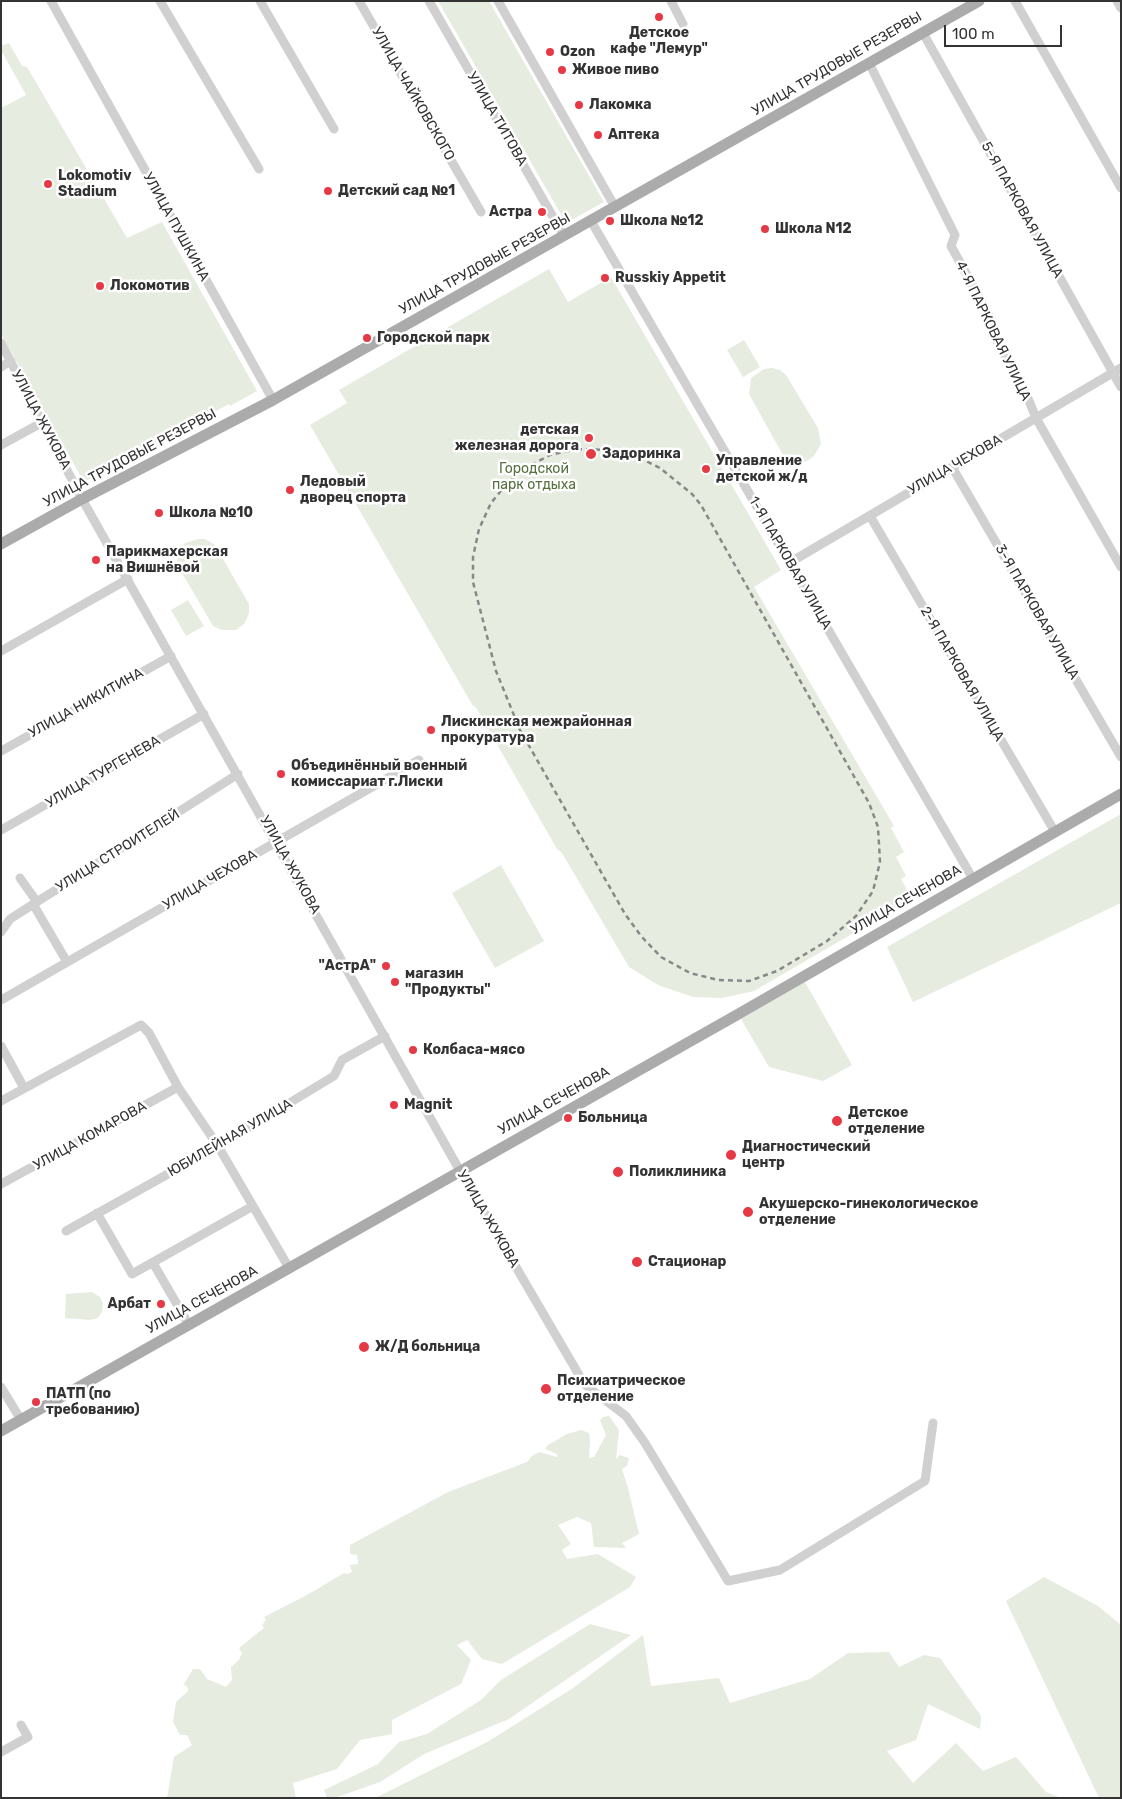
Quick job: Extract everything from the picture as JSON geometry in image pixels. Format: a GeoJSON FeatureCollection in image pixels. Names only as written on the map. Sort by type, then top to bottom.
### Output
{"type":"FeatureCollection","features":[{"type":"Feature","properties":{"kind":"main road","name":"УЛИЦА ТРУДОВЫЕ РЕЗЕРВЫ"},"geometry":{"type":"LineString","coordinates":[[1,544],[82,499],[273,400],[979,1]]}},
{"type":"Feature","properties":{"kind":"main road","name":"УЛИЦА СЕЧЕНОВА"},"geometry":{"type":"LineString","coordinates":[[1,1431],[973,880],[1121,794]]}},
{"type":"Feature","properties":{"kind":"street","name":"УЛИЦА ПУШКИНА"},"geometry":{"type":"LineString","coordinates":[[51,1],[273,400]]}},
{"type":"Feature","properties":{"kind":"street"},"geometry":{"type":"LineString","coordinates":[[160,1],[259,169]]}},
{"type":"Feature","properties":{"kind":"street"},"geometry":{"type":"LineString","coordinates":[[260,1],[334,129]]}},
{"type":"Feature","properties":{"kind":"street","name":"УЛИЦА ЧАЙКОВСКОГО"},"geometry":{"type":"LineString","coordinates":[[359,1],[481,212]]}},
{"type":"Feature","properties":{"kind":"street","name":"УЛИЦА ТИТОВА"},"geometry":{"type":"LineString","coordinates":[[429,1],[564,236]]}},
{"type":"Feature","properties":{"kind":"street"},"geometry":{"type":"LineString","coordinates":[[498,1],[615,207]]}},
{"type":"Feature","properties":{"kind":"street"},"geometry":{"type":"LineString","coordinates":[[671,1],[684,24]]}},
{"type":"Feature","properties":{"kind":"street"},"geometry":{"type":"LineString","coordinates":[[1014,1],[1121,188]]}},
{"type":"Feature","properties":{"kind":"street"},"geometry":{"type":"LineString","coordinates":[[1117,1],[1121,8]]}},
{"type":"Feature","properties":{"kind":"street","name":"5-Я ПАРКОВАЯ УЛИЦА"},"geometry":{"type":"LineString","coordinates":[[923,33],[1117,370],[1121,387]]}},
{"type":"Feature","properties":{"kind":"street","name":"4-Я ПАРКОВАЯ УЛИЦА"},"geometry":{"type":"LineString","coordinates":[[868,64],[955,235],[951,246],[991,319],[993,334],[1027,396],[1036,418],[1121,567]]}},
{"type":"Feature","properties":{"kind":"street","name":"1-Я ПАРКОВАЯ УЛИЦА"},"geometry":{"type":"LineString","coordinates":[[591,221],[973,880]]}},
{"type":"Feature","properties":{"kind":"street","name":"УЛИЦА ЖУКОВА"},"geometry":{"type":"LineString","coordinates":[[1,343],[82,499],[460,1171],[584,1384],[626,1416],[645,1443],[728,1581],[780,1570],[926,1481],[933,1423]]}},
{"type":"Feature","properties":{"kind":"street"},"geometry":{"type":"LineString","coordinates":[[1,366],[11,361]]}},
{"type":"Feature","properties":{"kind":"street","name":"УЛИЦА ЧЕХОВА"},"geometry":{"type":"LineString","coordinates":[[790,563],[1117,370]]}},
{"type":"Feature","properties":{"kind":"street"},"geometry":{"type":"LineString","coordinates":[[1,445],[43,422]]}},
{"type":"Feature","properties":{"kind":"street","name":"3-Я ПАРКОВАЯ УЛИЦА"},"geometry":{"type":"LineString","coordinates":[[952,467],[1121,757]]}},
{"type":"Feature","properties":{"kind":"street","name":"2-Я ПАРКОВАЯ УЛИЦА"},"geometry":{"type":"LineString","coordinates":[[870,516],[1054,832]]}},
{"type":"Feature","properties":{"kind":"street"},"geometry":{"type":"LineString","coordinates":[[1,651],[128,579]]}},
{"type":"Feature","properties":{"kind":"street","name":"УЛИЦА НИКИТИНА"},"geometry":{"type":"LineString","coordinates":[[1,751],[171,656]]}},
{"type":"Feature","properties":{"kind":"street","name":"УЛИЦА ТУРГЕНЕВА"},"geometry":{"type":"LineString","coordinates":[[1,830],[204,714]]}},
{"type":"Feature","properties":{"kind":"street","name":"УЛИЦА ЧЕХОВА"},"geometry":{"type":"LineString","coordinates":[[1,1000],[419,760]]}},
{"type":"Feature","properties":{"kind":"street","name":"УЛИЦА СТРОИТЕЛЕЙ"},"geometry":{"type":"LineString","coordinates":[[1,932],[10,919],[238,774]]}},
{"type":"Feature","properties":{"kind":"street"},"geometry":{"type":"LineString","coordinates":[[20,878],[68,962]]}},
{"type":"Feature","properties":{"kind":"street"},"geometry":{"type":"LineString","coordinates":[[1,1101],[141,1025],[149,1033],[178,1087],[218,1146],[289,1268]]}},
{"type":"Feature","properties":{"kind":"street","name":"ЮБИЛЕЙНАЯ УЛИЦА"},"geometry":{"type":"LineString","coordinates":[[66,1231],[218,1146],[334,1076],[342,1060],[385,1036]]}},
{"type":"Feature","properties":{"kind":"street"},"geometry":{"type":"LineString","coordinates":[[1,1046],[24,1088]]}},
{"type":"Feature","properties":{"kind":"street","name":"УЛИЦА КОМАРОВА"},"geometry":{"type":"LineString","coordinates":[[1,1184],[178,1087]]}},
{"type":"Feature","properties":{"kind":"street"},"geometry":{"type":"LineString","coordinates":[[97,1213],[132,1274],[253,1206]]}},
{"type":"Feature","properties":{"kind":"street"},"geometry":{"type":"LineString","coordinates":[[153,1263],[189,1325]]}},
{"type":"Feature","properties":{"kind":"street"},"geometry":{"type":"LineString","coordinates":[[1,1387],[21,1420]]}},
{"type":"Feature","properties":{"kind":"street"},"geometry":{"type":"LineString","coordinates":[[1,1752],[28,1737],[21,1725]]}},
{"type":"Feature","properties":{"kind":"green space"},"geometry":{"type":"Polygon","coordinates":[[[438,1],[489,1],[604,202],[566,223],[438,1]]]}},
{"type":"Feature","properties":{"kind":"green space","name":"Локомотив"},"geometry":{"type":"Polygon","coordinates":[[[9,43],[22,66],[27,67],[127,238],[162,222],[257,391],[230,406],[229,404],[84,482],[1,334],[1,108],[26,95],[1,50],[1,46],[9,43]]]}},
{"type":"Feature","properties":{"kind":"green space","name":"Городской парк отдыха"},"geometry":{"type":"Polygon","coordinates":[[[549,269],[568,302],[611,277],[781,570],[754,587],[894,826],[891,828],[904,852],[896,857],[906,876],[901,879],[912,899],[754,991],[722,998],[693,997],[658,985],[629,967],[562,853],[557,849],[310,425],[347,403],[339,390],[549,269]]]}},
{"type":"Feature","properties":{"kind":"green space"},"geometry":{"type":"Polygon","coordinates":[[[744,340],[760,367],[743,377],[727,350],[744,340]]]}},
{"type":"Feature","properties":{"kind":"green space"},"geometry":{"type":"Polygon","coordinates":[[[764,369],[780,370],[786,375],[818,428],[821,444],[814,456],[807,461],[801,463],[784,457],[749,394],[751,378],[764,369]]]}},
{"type":"Feature","properties":{"kind":"green space"},"geometry":{"type":"Polygon","coordinates":[[[205,539],[215,545],[249,604],[249,613],[244,624],[236,630],[222,630],[213,626],[178,566],[177,561],[181,548],[185,543],[205,539]]]}},
{"type":"Feature","properties":{"kind":"green space"},"geometry":{"type":"Polygon","coordinates":[[[188,600],[204,626],[186,636],[171,610],[188,600]]]}},
{"type":"Feature","properties":{"kind":"green space"},"geometry":{"type":"Polygon","coordinates":[[[1121,814],[1121,903],[913,1002],[887,947],[1121,814]]]}},
{"type":"Feature","properties":{"kind":"green space"},"geometry":{"type":"Polygon","coordinates":[[[501,865],[544,941],[495,968],[452,893],[501,865]]]}},
{"type":"Feature","properties":{"kind":"green space"},"geometry":{"type":"Polygon","coordinates":[[[805,982],[852,1065],[823,1081],[769,1067],[741,1019],[805,982]]]}},
{"type":"Feature","properties":{"kind":"green space"},"geometry":{"type":"Polygon","coordinates":[[[92,1292],[100,1297],[103,1303],[102,1312],[98,1318],[90,1320],[65,1318],[66,1294],[92,1292]]]}},
{"type":"Feature","properties":{"kind":"green space"},"geometry":{"type":"Polygon","coordinates":[[[609,1416],[619,1430],[616,1459],[620,1455],[629,1458],[627,1466],[622,1469],[639,1534],[622,1543],[626,1548],[594,1547],[591,1523],[577,1517],[558,1525],[571,1544],[562,1550],[567,1559],[598,1554],[636,1577],[630,1587],[502,1664],[482,1659],[467,1640],[457,1645],[471,1660],[461,1684],[392,1720],[392,1734],[360,1740],[337,1769],[293,1783],[296,1798],[167,1798],[174,1757],[192,1745],[187,1735],[180,1735],[173,1722],[176,1702],[188,1691],[184,1684],[193,1669],[200,1669],[207,1679],[226,1687],[232,1680],[231,1667],[239,1660],[242,1653],[239,1648],[264,1628],[262,1625],[266,1620],[264,1617],[344,1573],[352,1572],[350,1565],[358,1564],[357,1555],[350,1554],[350,1545],[448,1492],[527,1462],[533,1455],[540,1452],[557,1457],[557,1454],[545,1449],[548,1445],[567,1434],[581,1430],[589,1433],[589,1458],[594,1457],[606,1435],[600,1420],[603,1417],[609,1416]]]}},
{"type":"Feature","properties":{"kind":"green space"},"geometry":{"type":"Polygon","coordinates":[[[1044,1577],[1098,1606],[1121,1625],[1121,1798],[1099,1798],[1006,1601],[1044,1577]]]}},
{"type":"Feature","properties":{"kind":"green space"},"geometry":{"type":"Polygon","coordinates":[[[590,1624],[631,1635],[509,1719],[424,1754],[380,1782],[334,1798],[327,1798],[324,1790],[378,1764],[399,1742],[427,1734],[481,1700],[501,1680],[590,1624]]]}},
{"type":"Feature","properties":{"kind":"green space"},"geometry":{"type":"Polygon","coordinates":[[[643,1635],[651,1686],[719,1678],[730,1703],[810,1679],[848,1653],[889,1652],[899,1667],[924,1655],[940,1658],[981,1716],[980,1729],[928,1704],[916,1740],[887,1751],[913,1783],[956,1743],[983,1771],[1016,1757],[1046,1792],[1061,1798],[375,1798],[489,1741],[573,1688],[643,1635]]]}},
{"type":"Feature","properties":{"kind":"railway"},"geometry":{"type":"LineString","coordinates":[[577,449],[607,450],[640,458],[660,468],[692,494],[701,505],[869,803],[878,827],[880,862],[873,891],[856,916],[827,941],[777,971],[749,981],[718,980],[690,973],[661,957],[641,936],[625,914],[520,730],[496,671],[473,582],[473,557],[479,529],[491,503],[520,471],[550,455],[577,449]]}},
{"type":"Feature","properties":{"kind":"place","name":"Детское кафе \"Лемур\""},"geometry":{"type":"Point","coordinates":[659,17]}},
{"type":"Feature","properties":{"kind":"place","name":"Ozon"},"geometry":{"type":"Point","coordinates":[550,52]}},
{"type":"Feature","properties":{"kind":"place","name":"Живое пиво"},"geometry":{"type":"Point","coordinates":[562,70]}},
{"type":"Feature","properties":{"kind":"place","name":"Лакомка"},"geometry":{"type":"Point","coordinates":[579,105]}},
{"type":"Feature","properties":{"kind":"place","name":"Аптека"},"geometry":{"type":"Point","coordinates":[598,135]}},
{"type":"Feature","properties":{"kind":"place","name":"Lokomotiv Stadium"},"geometry":{"type":"Point","coordinates":[48,184]}},
{"type":"Feature","properties":{"kind":"place","name":"Детский сад №1"},"geometry":{"type":"Point","coordinates":[328,191]}},
{"type":"Feature","properties":{"kind":"place","name":"Астра"},"geometry":{"type":"Point","coordinates":[542,212]}},
{"type":"Feature","properties":{"kind":"place","name":"Школа №12"},"geometry":{"type":"Point","coordinates":[610,221]}},
{"type":"Feature","properties":{"kind":"place","name":"Школа N12"},"geometry":{"type":"Point","coordinates":[765,229]}},
{"type":"Feature","properties":{"kind":"place","name":"Russkiy Appetit"},"geometry":{"type":"Point","coordinates":[605,278]}},
{"type":"Feature","properties":{"kind":"place","name":"Локомотив"},"geometry":{"type":"Point","coordinates":[100,286]}},
{"type":"Feature","properties":{"kind":"place","name":"Городской парк"},"geometry":{"type":"Point","coordinates":[367,338]}},
{"type":"Feature","properties":{"kind":"place","name":"детская железная дорога"},"geometry":{"type":"Point","coordinates":[589,438]}},
{"type":"Feature","properties":{"kind":"place","name":"Задоринка"},"geometry":{"type":"Point","coordinates":[591,454]}},
{"type":"Feature","properties":{"kind":"place","name":"Управление детской ж/д"},"geometry":{"type":"Point","coordinates":[706,469]}},
{"type":"Feature","properties":{"kind":"place","name":"Ледовый дворец спорта"},"geometry":{"type":"Point","coordinates":[290,490]}},
{"type":"Feature","properties":{"kind":"place","name":"Школа №10"},"geometry":{"type":"Point","coordinates":[159,513]}},
{"type":"Feature","properties":{"kind":"place","name":"Парикмахерская на Вишнёвой"},"geometry":{"type":"Point","coordinates":[96,560]}},
{"type":"Feature","properties":{"kind":"place","name":"Лискинская межрайонная прокуратура"},"geometry":{"type":"Point","coordinates":[431,730]}},
{"type":"Feature","properties":{"kind":"place","name":"Объединённый военный комиссариат г.Лиски"},"geometry":{"type":"Point","coordinates":[281,774]}},
{"type":"Feature","properties":{"kind":"place","name":"\"АстрА\""},"geometry":{"type":"Point","coordinates":[386,966]}},
{"type":"Feature","properties":{"kind":"place","name":"магазин \"Продукты\""},"geometry":{"type":"Point","coordinates":[395,982]}},
{"type":"Feature","properties":{"kind":"place","name":"Колбаса-мясо"},"geometry":{"type":"Point","coordinates":[413,1050]}},
{"type":"Feature","properties":{"kind":"place","name":"Magnit"},"geometry":{"type":"Point","coordinates":[394,1105]}},
{"type":"Feature","properties":{"kind":"place","name":"Больница"},"geometry":{"type":"Point","coordinates":[568,1118]}},
{"type":"Feature","properties":{"kind":"place","name":"Детское отделение"},"geometry":{"type":"Point","coordinates":[837,1121]}},
{"type":"Feature","properties":{"kind":"place","name":"Диагностический центр"},"geometry":{"type":"Point","coordinates":[731,1155]}},
{"type":"Feature","properties":{"kind":"place","name":"Поликлиника"},"geometry":{"type":"Point","coordinates":[618,1172]}},
{"type":"Feature","properties":{"kind":"place","name":"Акушерско-гинекологическое отделение"},"geometry":{"type":"Point","coordinates":[748,1212]}},
{"type":"Feature","properties":{"kind":"place","name":"Стационар"},"geometry":{"type":"Point","coordinates":[637,1262]}},
{"type":"Feature","properties":{"kind":"place","name":"Арбат"},"geometry":{"type":"Point","coordinates":[161,1304]}},
{"type":"Feature","properties":{"kind":"place","name":"Ж/Д больница"},"geometry":{"type":"Point","coordinates":[364,1347]}},
{"type":"Feature","properties":{"kind":"place","name":"Психиатрическое отделение"},"geometry":{"type":"Point","coordinates":[546,1389]}},
{"type":"Feature","properties":{"kind":"place","name":"ПАТП (по требованию)"},"geometry":{"type":"Point","coordinates":[36,1402]}}]}
